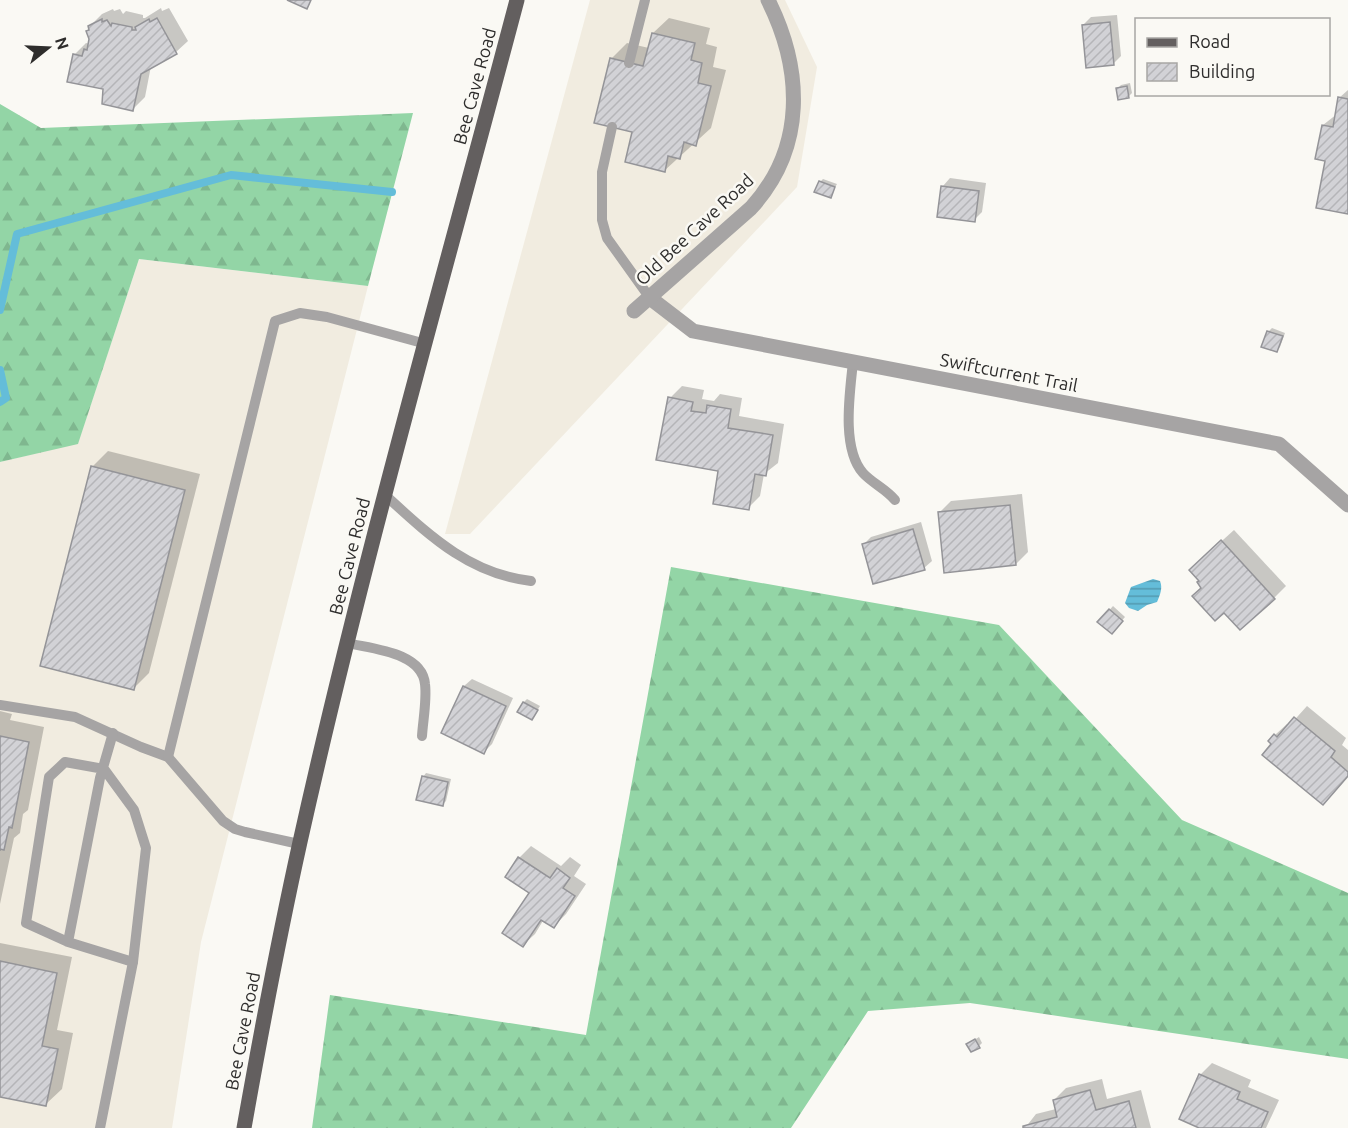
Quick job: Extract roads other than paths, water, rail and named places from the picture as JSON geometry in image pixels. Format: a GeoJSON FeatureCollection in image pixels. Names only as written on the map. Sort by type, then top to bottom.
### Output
{"type":"FeatureCollection","features":[{"type":"Feature","properties":{"kind":"main road","name":"Bee Cave Road"},"geometry":{"type":"LineString","coordinates":[[244,1128],[268,996],[300,844],[347,643],[517,0]]}},
{"type":"Feature","properties":{"kind":"street","name":"Old Bee Cave Road"},"geometry":{"type":"LineString","coordinates":[[634,311],[750,208],[765,192],[785,156],[791,131],[793,106],[791,77],[786,46],[768,0]]}},
{"type":"Feature","properties":{"kind":"street","name":"Swiftcurrent Trail"},"geometry":{"type":"LineString","coordinates":[[650,298],[693,331],[1279,444],[1348,505]]}},
{"type":"Feature","properties":{"kind":"lane"},"geometry":{"type":"LineString","coordinates":[[629,63],[645,0]]}},
{"type":"Feature","properties":{"kind":"lane"},"geometry":{"type":"LineString","coordinates":[[612,127],[602,172],[602,220],[607,238],[650,298]]}},
{"type":"Feature","properties":{"kind":"lane"},"geometry":{"type":"LineString","coordinates":[[168,757],[276,321],[300,313],[327,317],[426,344]]}},
{"type":"Feature","properties":{"kind":"lane"},"geometry":{"type":"LineString","coordinates":[[853,362],[850,391],[852,452],[861,471],[896,500]]}},
{"type":"Feature","properties":{"kind":"lane"},"geometry":{"type":"LineString","coordinates":[[385,495],[446,547],[471,564],[513,579],[531,581]]}},
{"type":"Feature","properties":{"kind":"lane"},"geometry":{"type":"LineString","coordinates":[[347,643],[407,658],[416,664],[426,684],[422,736]]}},
{"type":"Feature","properties":{"kind":"lane"},"geometry":{"type":"LineString","coordinates":[[0,705],[75,717],[168,757],[223,821],[235,829],[300,844]]}},
{"type":"Feature","properties":{"kind":"lane"},"geometry":{"type":"LineString","coordinates":[[68,942],[100,778],[112,733]]}},
{"type":"Feature","properties":{"kind":"lane"},"geometry":{"type":"LineString","coordinates":[[100,1128],[133,962],[146,848],[134,810],[104,769],[65,762],[49,777],[26,922],[68,942],[133,962]]}},
{"type":"Feature","properties":{"kind":"water"},"geometry":{"type":"Polygon","coordinates":[[[1153,579],[1160,581],[1161,584],[1157,602],[1138,611],[1129,608],[1125,603],[1131,587],[1153,579]]]}},
{"type":"Feature","properties":{"kind":"waterway"},"geometry":{"type":"LineString","coordinates":[[0,310],[17,234],[231,175],[392,192]]}},
{"type":"Feature","properties":{"kind":"waterway"},"geometry":{"type":"LineString","coordinates":[[0,370],[6,398],[0,402]]}}]}
